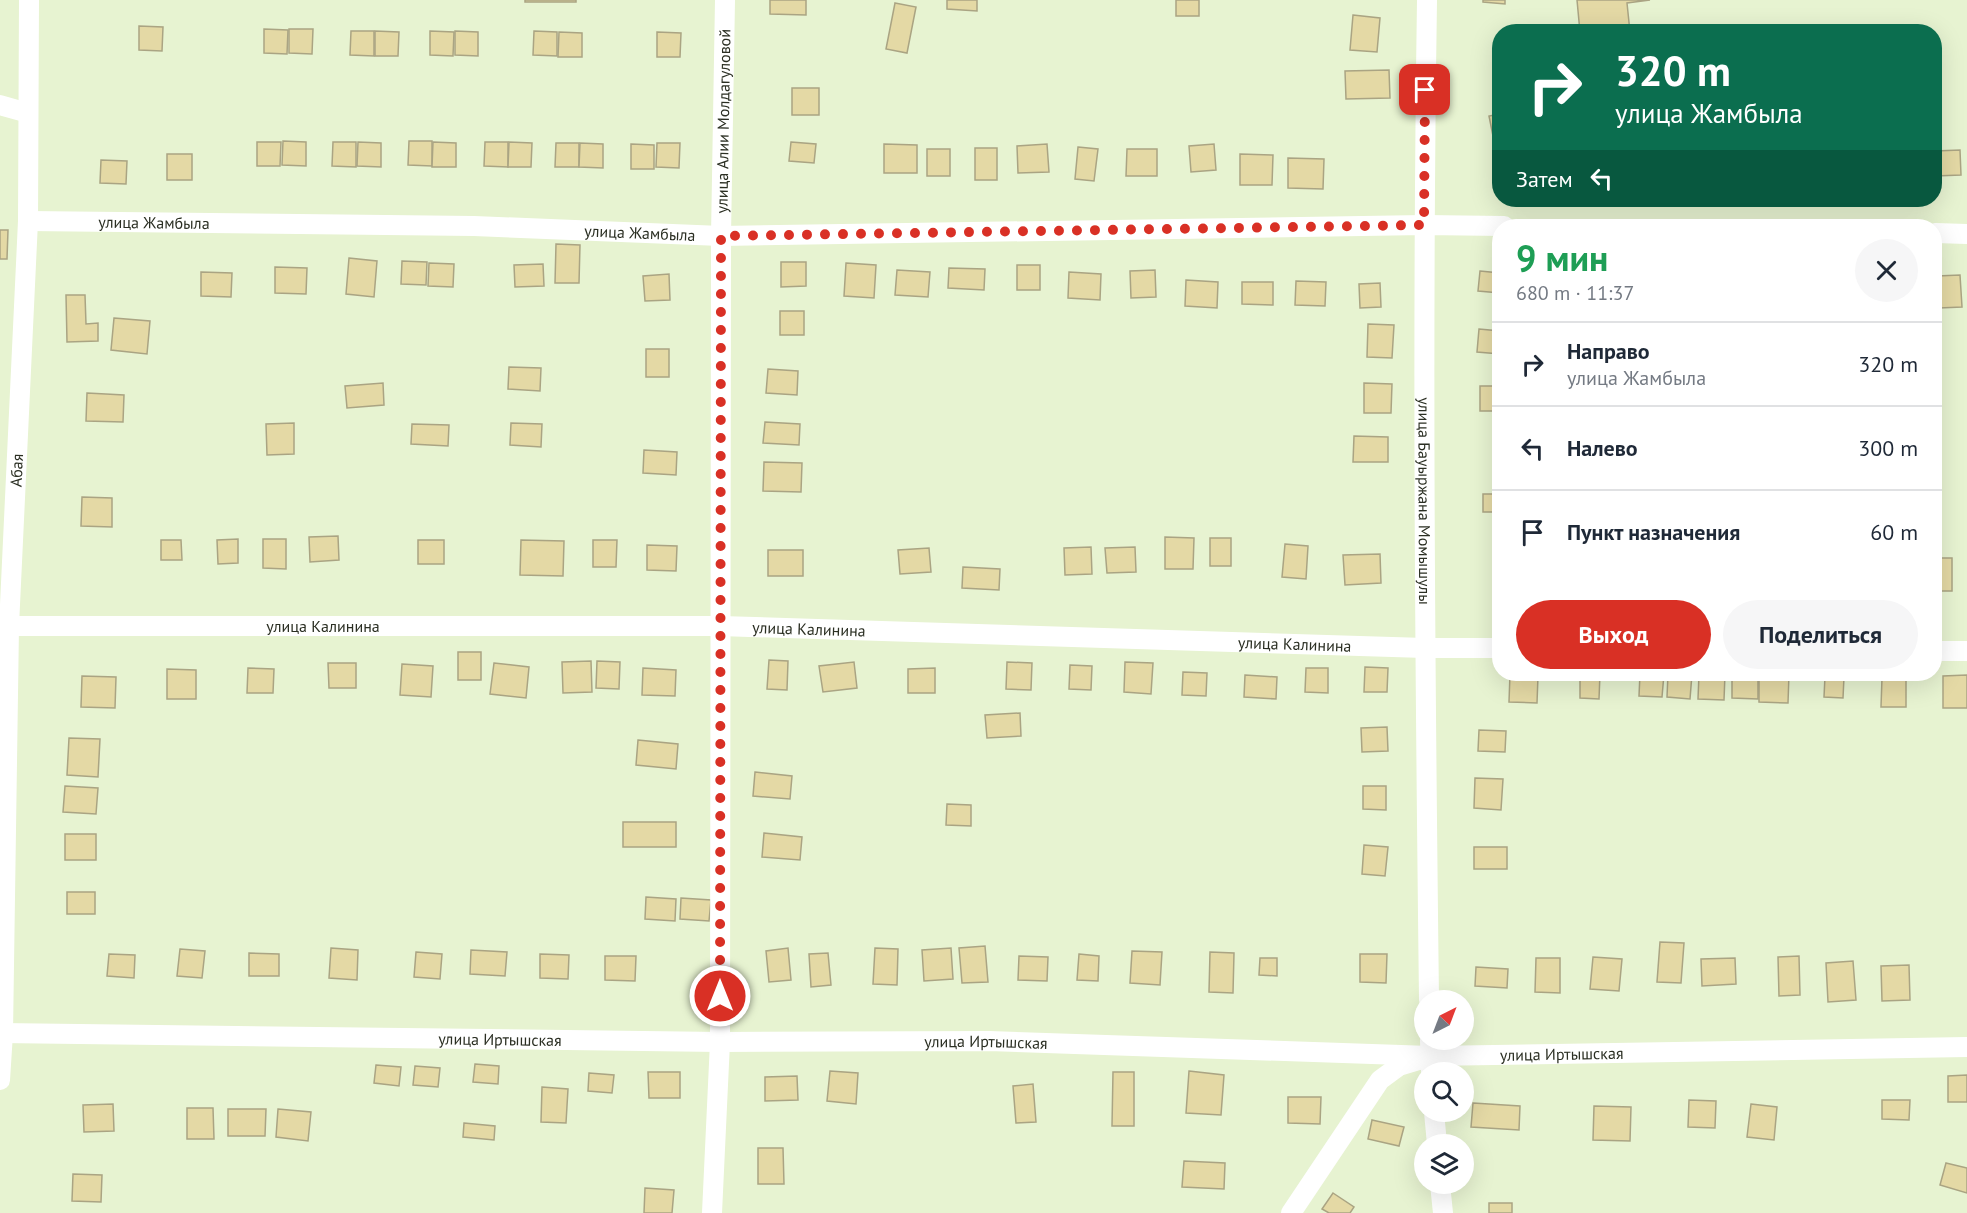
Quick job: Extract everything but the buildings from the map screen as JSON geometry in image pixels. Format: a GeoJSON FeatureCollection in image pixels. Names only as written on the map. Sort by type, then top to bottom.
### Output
{"type":"FeatureCollection","features":[{"type":"Feature","properties":{"kind":"street","name":"Абая"},"geometry":{"type":"LineString","coordinates":[[0,1080],[9,626],[28,221],[29,0]]}},
{"type":"Feature","properties":{"kind":"street","name":"улица Алии Молдагуловой"},"geometry":{"type":"LineString","coordinates":[[712,1213],[720,1042],[721,236],[725,0]]}},
{"type":"Feature","properties":{"kind":"street","name":"улица Бауыржана Момышулы"},"geometry":{"type":"LineString","coordinates":[[1427,0],[1424,225],[1429,990]]}},
{"type":"Feature","properties":{"kind":"street"},"geometry":{"type":"LineString","coordinates":[[0,105],[28,112]]}},
{"type":"Feature","properties":{"kind":"street","name":"улица Жамбыла"},"geometry":{"type":"LineString","coordinates":[[28,221],[474,226],[721,236],[1492,226]]}},
{"type":"Feature","properties":{"kind":"street"},"geometry":{"type":"LineString","coordinates":[[1942,233],[1967,234]]}},
{"type":"Feature","properties":{"kind":"street","name":"улица Калинина"},"geometry":{"type":"LineString","coordinates":[[9,626],[720,627],[1425,648],[1492,648]]}},
{"type":"Feature","properties":{"kind":"street"},"geometry":{"type":"LineString","coordinates":[[1942,651],[1967,651]]}},
{"type":"Feature","properties":{"kind":"street","name":"улица Иртышская"},"geometry":{"type":"LineString","coordinates":[[2,1033],[720,1042],[989,1041],[1430,1056],[1967,1047]]}},
{"type":"Feature","properties":{"kind":"street"},"geometry":{"type":"LineString","coordinates":[[1291,1213],[1380,1080],[1399,1066],[1430,1056]]}},
{"type":"Feature","properties":{"kind":"street"},"geometry":{"type":"LineString","coordinates":[[1441,1194],[1443,1213]]}},
{"type":"Feature","properties":{"kind":"route"},"geometry":{"type":"LineString","coordinates":[[720,996],[721,236],[1424,225],[1425,90]]}}]}
